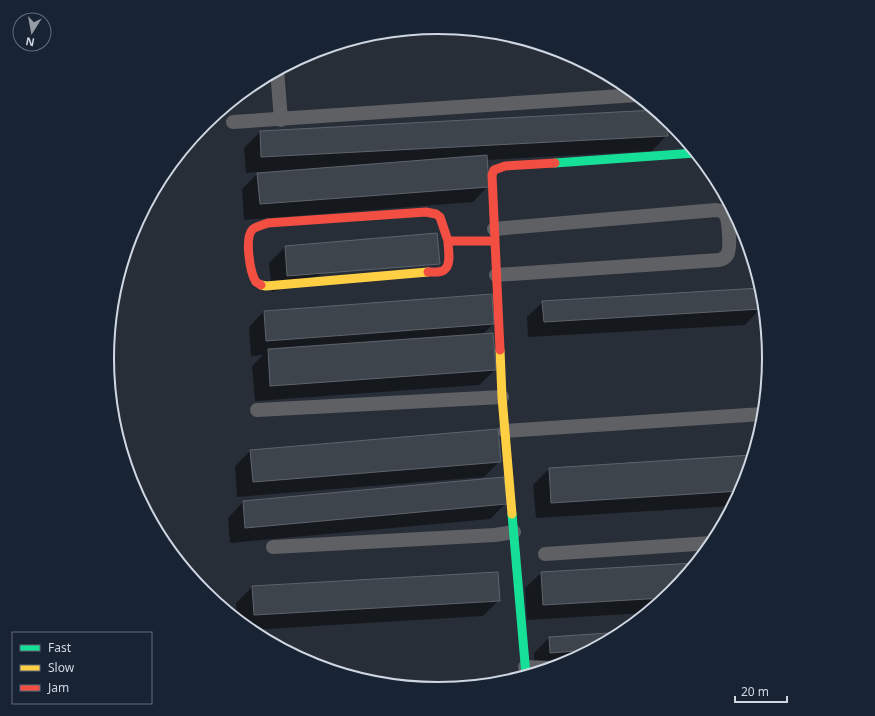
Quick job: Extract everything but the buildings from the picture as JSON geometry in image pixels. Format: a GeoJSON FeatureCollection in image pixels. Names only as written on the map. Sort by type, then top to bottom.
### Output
{"type":"FeatureCollection","features":[{"type":"Feature","properties":{"kind":"street"},"geometry":{"type":"LineString","coordinates":[[277,76],[281,120]]}},
{"type":"Feature","properties":{"kind":"street"},"geometry":{"type":"LineString","coordinates":[[233,122],[281,120],[627,96]]}},
{"type":"Feature","properties":{"kind":"street"},"geometry":{"type":"LineString","coordinates":[[526,670],[502,397],[492,181],[494,170],[505,166],[689,153]]}},
{"type":"Feature","properties":{"kind":"street"},"geometry":{"type":"LineString","coordinates":[[448,241],[716,210],[722,211],[728,220],[728,254],[719,260],[496,275]]}},
{"type":"Feature","properties":{"kind":"street"},"geometry":{"type":"LineString","coordinates":[[426,212],[436,214],[440,217],[448,241],[449,262],[446,269],[443,270],[266,286],[258,284],[254,281],[251,274],[250,233],[254,228],[268,223],[426,212]]}},
{"type":"Feature","properties":{"kind":"street"},"geometry":{"type":"LineString","coordinates":[[257,410],[502,397]]}},
{"type":"Feature","properties":{"kind":"street"},"geometry":{"type":"LineString","coordinates":[[505,431],[756,414]]}},
{"type":"Feature","properties":{"kind":"street"},"geometry":{"type":"LineString","coordinates":[[273,547],[496,535],[514,532]]}},
{"type":"Feature","properties":{"kind":"street"},"geometry":{"type":"LineString","coordinates":[[545,554],[703,544]]}},
{"type":"Feature","properties":{"kind":"traffic: fast"},"geometry":{"type":"LineString","coordinates":[[555,163],[689,153]]}},
{"type":"Feature","properties":{"kind":"traffic: fast"},"geometry":{"type":"LineString","coordinates":[[512,514],[526,670]]}},
{"type":"Feature","properties":{"kind":"traffic: slow"},"geometry":{"type":"LineString","coordinates":[[261,285],[266,286],[428,272]]}},
{"type":"Feature","properties":{"kind":"traffic: slow"},"geometry":{"type":"LineString","coordinates":[[500,350],[502,397],[512,514]]}},
{"type":"Feature","properties":{"kind":"traffic: jam"},"geometry":{"type":"LineString","coordinates":[[500,350],[492,175],[494,170],[505,166],[555,163]]}},
{"type":"Feature","properties":{"kind":"traffic: jam"},"geometry":{"type":"LineString","coordinates":[[261,285],[256,282],[254,277],[248,247],[250,233],[253,229],[268,223],[426,212],[436,214],[440,217],[448,241]]}},
{"type":"Feature","properties":{"kind":"traffic: jam"},"geometry":{"type":"LineString","coordinates":[[428,272],[441,272],[446,268],[449,261],[448,241],[495,241]]}}]}
